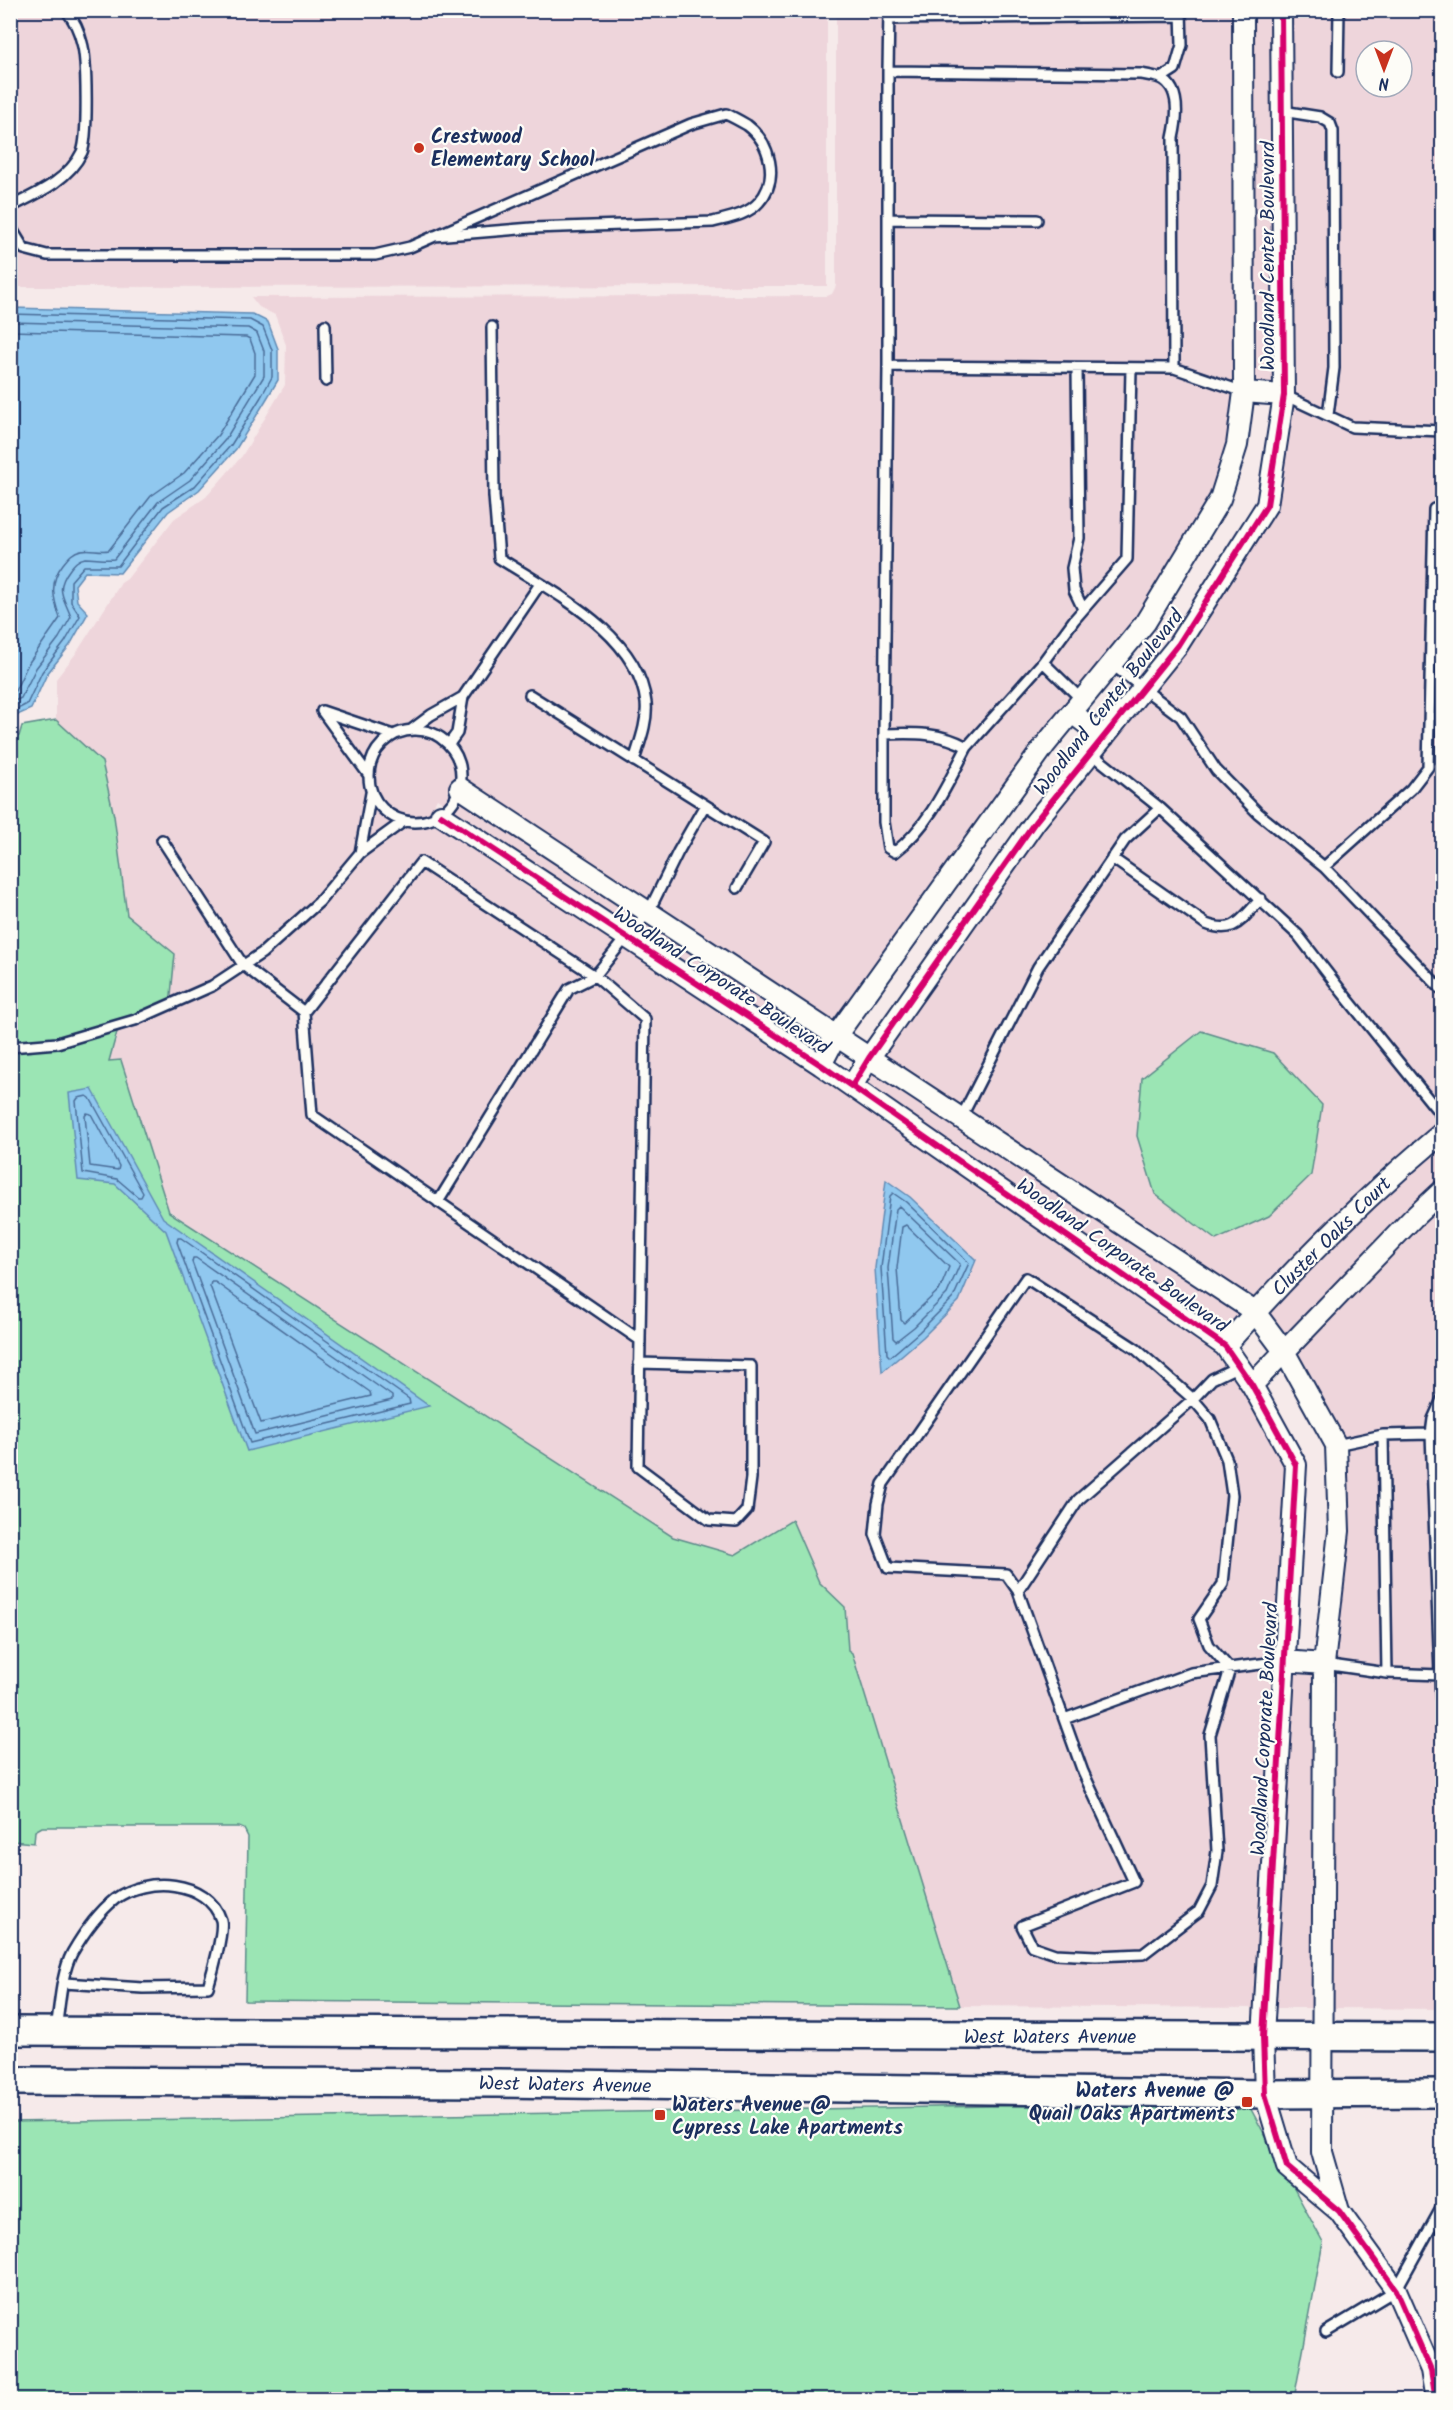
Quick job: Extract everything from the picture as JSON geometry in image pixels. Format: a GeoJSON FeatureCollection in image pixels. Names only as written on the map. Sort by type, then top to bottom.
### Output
{"type":"FeatureCollection","features":[{"type":"Feature","properties":{"kind":"main road","name":"West Waters Avenue"},"geometry":{"type":"LineString","coordinates":[[10,2031],[1443,2037]]}},
{"type":"Feature","properties":{"kind":"main road","name":"West Waters Avenue"},"geometry":{"type":"LineString","coordinates":[[10,2081],[498,2083],[1264,2094],[1443,2093]]}},
{"type":"Feature","properties":{"kind":"street","name":"Woodland Center Boulevard"},"geometry":{"type":"LineString","coordinates":[[821,1065],[836,1036],[1046,745],[1145,623],[1220,499],[1237,445],[1245,392],[1243,10]]}},
{"type":"Feature","properties":{"kind":"street","name":"Woodland Center Boulevard"},"geometry":{"type":"LineString","coordinates":[[852,1086],[869,1058],[1035,822],[1178,645],[1267,505],[1284,395],[1281,10]]}},
{"type":"Feature","properties":{"kind":"street"},"geometry":{"type":"LineString","coordinates":[[1245,392],[1284,395]]}},
{"type":"Feature","properties":{"kind":"street"},"geometry":{"type":"LineString","coordinates":[[1077,706],[1104,736]]}},
{"type":"Feature","properties":{"kind":"street","name":"Woodland Corporate Boulevard"},"geometry":{"type":"LineString","coordinates":[[460,788],[1255,1312],[1284,1351],[1336,1445],[1340,1531],[1324,1664],[1322,2152],[1339,2211]]}},
{"type":"Feature","properties":{"kind":"street","name":"Woodland Corporate Boulevard"},"geometry":{"type":"LineString","coordinates":[[441,815],[821,1065],[1225,1346],[1252,1385],[1296,1465],[1263,2037],[1264,2094],[1287,2167],[1339,2211]]}},
{"type":"Feature","properties":{"kind":"street","name":"Cluster Oaks Court"},"geometry":{"type":"LineString","coordinates":[[1225,1346],[1255,1312],[1384,1182],[1443,1133]]}},
{"type":"Feature","properties":{"kind":"street"},"geometry":{"type":"LineString","coordinates":[[1252,1385],[1413,1218],[1443,1191]]}},
{"type":"Feature","properties":{"kind":"street"},"geometry":{"type":"LineString","coordinates":[[1284,1661],[1324,1664]]}},
{"type":"Feature","properties":{"kind":"street"},"geometry":{"type":"LineString","coordinates":[[1339,2211],[1396,2290],[1431,2370],[1436,2400]]}},
{"type":"Feature","properties":{"kind":"lane"},"geometry":{"type":"LineString","coordinates":[[10,207],[56,183],[82,152],[86,130],[83,45],[75,22],[66,10]]}},
{"type":"Feature","properties":{"kind":"lane"},"geometry":{"type":"LineString","coordinates":[[1338,72],[1339,10]]}},
{"type":"Feature","properties":{"kind":"lane"},"geometry":{"type":"LineString","coordinates":[[1131,368],[1126,559],[1083,609],[1043,662],[967,747],[926,821],[909,841],[895,852],[888,848],[884,822],[889,15],[1181,13],[1182,45],[1175,69],[1161,78]]}},
{"type":"Feature","properties":{"kind":"lane"},"geometry":{"type":"LineString","coordinates":[[888,71],[1141,74],[1161,78],[1177,104],[1177,121],[1173,138],[1174,368]]}},
{"type":"Feature","properties":{"kind":"lane"},"geometry":{"type":"LineString","coordinates":[[1282,111],[1320,117],[1330,123],[1333,131],[1334,368],[1328,416]]}},
{"type":"Feature","properties":{"kind":"lane"},"geometry":{"type":"LineString","coordinates":[[10,226],[24,249],[47,255],[375,255],[410,247],[434,236],[691,124],[726,114],[748,126],[766,146],[771,169],[768,186],[759,202],[742,214],[713,222],[532,228],[434,236]]}},
{"type":"Feature","properties":{"kind":"lane"},"geometry":{"type":"LineString","coordinates":[[888,219],[1037,220]]}},
{"type":"Feature","properties":{"kind":"lane"},"geometry":{"type":"LineString","coordinates":[[325,325],[326,381]]}},
{"type":"Feature","properties":{"kind":"lane"},"geometry":{"type":"LineString","coordinates":[[492,327],[494,496],[499,558],[582,613],[617,641],[634,663],[646,703],[643,731],[634,761]]}},
{"type":"Feature","properties":{"kind":"lane"},"geometry":{"type":"LineString","coordinates":[[888,366],[1174,368],[1245,392]]}},
{"type":"Feature","properties":{"kind":"lane"},"geometry":{"type":"LineString","coordinates":[[1077,368],[1079,538],[1072,568],[1074,590],[1083,609]]}},
{"type":"Feature","properties":{"kind":"lane"},"geometry":{"type":"LineString","coordinates":[[1284,395],[1352,427],[1443,431]]}},
{"type":"Feature","properties":{"kind":"lane"},"geometry":{"type":"LineString","coordinates":[[1324,867],[1411,789],[1428,767],[1434,509]]}},
{"type":"Feature","properties":{"kind":"lane"},"geometry":{"type":"LineString","coordinates":[[448,744],[457,733],[463,697],[540,584]]}},
{"type":"Feature","properties":{"kind":"lane"},"geometry":{"type":"LineString","coordinates":[[1043,662],[1077,706]]}},
{"type":"Feature","properties":{"kind":"lane"},"geometry":{"type":"LineString","coordinates":[[1112,664],[1181,717],[1216,770],[1258,813],[1324,867],[1443,990]]}},
{"type":"Feature","properties":{"kind":"lane"},"geometry":{"type":"LineString","coordinates":[[530,695],[764,842],[737,888]]}},
{"type":"Feature","properties":{"kind":"lane"},"geometry":{"type":"LineString","coordinates":[[411,730],[430,715],[463,697]]}},
{"type":"Feature","properties":{"kind":"lane"},"geometry":{"type":"LineString","coordinates":[[368,774],[322,711],[393,735]]}},
{"type":"Feature","properties":{"kind":"lane"},"geometry":{"type":"LineString","coordinates":[[360,853],[371,793],[368,774],[372,758],[380,745],[393,735],[411,730],[425,730],[438,735],[458,757],[462,772],[460,788],[449,808],[429,821],[404,821],[390,816],[379,806],[371,793]]}},
{"type":"Feature","properties":{"kind":"lane"},"geometry":{"type":"LineString","coordinates":[[884,734],[927,733],[951,738],[967,747]]}},
{"type":"Feature","properties":{"kind":"lane"},"geometry":{"type":"LineString","coordinates":[[1090,753],[1160,808],[1298,935],[1341,992],[1443,1116]]}},
{"type":"Feature","properties":{"kind":"lane"},"geometry":{"type":"LineString","coordinates":[[438,1202],[569,989],[595,976],[648,913],[678,852],[705,805]]}},
{"type":"Feature","properties":{"kind":"lane"},"geometry":{"type":"LineString","coordinates":[[961,1118],[1038,967],[1125,840],[1160,808]]}},
{"type":"Feature","properties":{"kind":"lane"},"geometry":{"type":"LineString","coordinates":[[10,1047],[57,1043],[135,1020],[212,986],[262,953],[319,902],[360,853],[404,821]]}},
{"type":"Feature","properties":{"kind":"lane"},"geometry":{"type":"LineString","coordinates":[[162,840],[243,966],[304,1012]]}},
{"type":"Feature","properties":{"kind":"lane"},"geometry":{"type":"LineString","coordinates":[[1112,858],[1206,924],[1221,929],[1232,927],[1261,899]]}},
{"type":"Feature","properties":{"kind":"lane"},"geometry":{"type":"LineString","coordinates":[[639,1363],[750,1366],[751,1478],[747,1510],[736,1522],[709,1521],[638,1467],[639,1363],[640,1340],[645,1019],[595,976],[421,862],[304,1012],[312,1115],[640,1340]]}},
{"type":"Feature","properties":{"kind":"lane"},"geometry":{"type":"LineString","coordinates":[[1026,1278],[1136,1349],[1193,1399],[1210,1419],[1227,1460],[1232,1495],[1223,1584],[1199,1619],[1209,1646],[1230,1669],[1210,1735],[1217,1851],[1212,1886],[1199,1911],[1143,1954],[1096,1956],[1055,1953],[1032,1946],[1022,1926],[1134,1882],[1083,1772],[1018,1591],[1006,1574],[888,1568],[875,1534],[883,1484],[1026,1278]]}},
{"type":"Feature","properties":{"kind":"lane"},"geometry":{"type":"LineString","coordinates":[[1018,1591],[1078,1500],[1193,1399],[1212,1379],[1239,1366]]}},
{"type":"Feature","properties":{"kind":"lane"},"geometry":{"type":"LineString","coordinates":[[1443,1399],[1433,1419],[1431,1434],[1443,1730]]}},
{"type":"Feature","properties":{"kind":"lane"},"geometry":{"type":"LineString","coordinates":[[1336,1445],[1383,1435],[1431,1434]]}},
{"type":"Feature","properties":{"kind":"lane"},"geometry":{"type":"LineString","coordinates":[[1383,1435],[1387,1673]]}},
{"type":"Feature","properties":{"kind":"lane"},"geometry":{"type":"LineString","coordinates":[[1064,1719],[1191,1673],[1284,1661]]}},
{"type":"Feature","properties":{"kind":"lane"},"geometry":{"type":"LineString","coordinates":[[1324,1664],[1387,1673],[1441,1675]]}},
{"type":"Feature","properties":{"kind":"lane"},"geometry":{"type":"LineString","coordinates":[[55,2031],[64,1983],[72,1954],[94,1921],[115,1899],[134,1888],[158,1884],[192,1889],[203,1895],[213,1905],[221,1922],[215,1966],[208,1987],[143,1988],[64,1983]]}},
{"type":"Feature","properties":{"kind":"lane"},"geometry":{"type":"LineString","coordinates":[[1326,2332],[1396,2290],[1443,2207]]}},
{"type":"Feature","properties":{"kind":"shaded area","name":"Crestwood Elementary School"},"geometry":{"type":"Polygon","coordinates":[[[10,11],[827,11],[827,286],[11,287],[10,11]]]}},
{"type":"Feature","properties":{"kind":"shaded area"},"geometry":{"type":"Polygon","coordinates":[[[836,11],[1233,11],[1234,391],[1227,443],[1211,494],[1137,616],[1037,738],[834,1021],[457,773],[447,792],[822,1040],[817,1049],[437,799],[427,819],[816,1075],[1218,1355],[1244,1392],[1285,1468],[1255,2008],[961,2006],[877,1793],[851,1698],[845,1607],[819,1582],[792,1521],[735,1555],[660,1534],[339,1331],[169,1210],[143,1162],[105,1073],[117,1032],[170,1005],[175,954],[127,915],[114,816],[102,762],[56,720],[56,679],[77,652],[121,583],[127,579],[174,519],[206,497],[242,456],[285,385],[286,345],[275,315],[259,307],[251,297],[827,296],[832,294],[836,286],[836,11]]]}},
{"type":"Feature","properties":{"kind":"shaded area"},"geometry":{"type":"Polygon","coordinates":[[[1254,11],[1271,11],[1274,383],[1255,381],[1254,11]]]}},
{"type":"Feature","properties":{"kind":"shaded area"},"geometry":{"type":"Polygon","coordinates":[[[1292,11],[1442,11],[1442,1119],[1377,1173],[1254,1298],[884,1054],[1042,830],[1186,652],[1277,507],[1294,407],[1292,11]]]}},
{"type":"Feature","properties":{"kind":"shaded area"},"geometry":{"type":"Polygon","coordinates":[[[872,1073],[1238,1314],[1223,1331],[866,1083],[872,1073]]]}},
{"type":"Feature","properties":{"kind":"shaded area"},"geometry":{"type":"Polygon","coordinates":[[[1442,1148],[1442,1176],[1406,1209],[1285,1334],[1269,1313],[1390,1191],[1442,1148]]]}},
{"type":"Feature","properties":{"kind":"shaded area"},"geometry":{"type":"Polygon","coordinates":[[[1442,1206],[1442,2009],[1333,2008],[1335,1665],[1350,1532],[1346,1444],[1297,1353],[1442,1206]]]}},
{"type":"Feature","properties":{"kind":"shaded area"},"geometry":{"type":"Polygon","coordinates":[[[1294,1674],[1314,1675],[1313,2008],[1275,2008],[1294,1674]]]}},
{"type":"Feature","properties":{"kind":"green space"},"geometry":{"type":"Polygon","coordinates":[[[56,720],[102,762],[114,816],[127,915],[175,954],[170,1005],[117,1032],[109,1061],[121,1060],[169,1212],[673,1537],[735,1555],[792,1520],[819,1582],[845,1607],[848,1650],[852,1653],[960,2006],[245,2001],[248,1837],[244,1829],[239,1827],[42,1827],[35,1831],[34,1843],[11,1841],[10,740],[19,736],[22,726],[56,720]]]}},
{"type":"Feature","properties":{"kind":"green space"},"geometry":{"type":"Polygon","coordinates":[[[1201,1031],[1273,1053],[1322,1105],[1311,1175],[1269,1216],[1216,1240],[1155,1194],[1137,1136],[1142,1078],[1201,1031]]]}},
{"type":"Feature","properties":{"kind":"green space"},"geometry":{"type":"Polygon","coordinates":[[[1247,2102],[1323,2242],[1294,2399],[11,2399],[10,2122],[1247,2102]]]}},
{"type":"Feature","properties":{"kind":"water"},"geometry":{"type":"Polygon","coordinates":[[[11,308],[252,314],[268,322],[278,349],[278,380],[236,449],[199,490],[168,512],[120,573],[85,572],[75,585],[77,601],[88,613],[70,645],[47,674],[31,709],[15,716],[11,730],[11,308]]]}},
{"type":"Feature","properties":{"kind":"water"},"geometry":{"type":"Polygon","coordinates":[[[92,1089],[163,1218],[429,1406],[247,1451],[166,1231],[115,1184],[78,1180],[69,1093],[92,1089]]]}},
{"type":"Feature","properties":{"kind":"water"},"geometry":{"type":"Polygon","coordinates":[[[886,1180],[910,1197],[976,1260],[959,1301],[923,1337],[882,1372],[875,1268],[886,1180]]]}},
{"type":"Feature","properties":{"kind":"cycle path"},"geometry":{"type":"LineString","coordinates":[[852,1086],[869,1058],[1035,822],[1178,645],[1267,505],[1284,395],[1281,10]]}},
{"type":"Feature","properties":{"kind":"cycle path"},"geometry":{"type":"LineString","coordinates":[[441,815],[821,1065],[1225,1346],[1252,1385],[1296,1465],[1263,2037],[1265,2094],[1287,2167],[1339,2211],[1396,2290],[1431,2370],[1436,2400]]}},
{"type":"Feature","properties":{"kind":"place","name":"Crestwood Elementary School"},"geometry":{"type":"Point","coordinates":[419,148]}},
{"type":"Feature","properties":{"kind":"place","name":"Waters Avenue @ Quail Oaks Apartments"},"geometry":{"type":"Point","coordinates":[1247,2102]}},
{"type":"Feature","properties":{"kind":"place","name":"Waters Avenue @ Cypress Lake Apartments"},"geometry":{"type":"Point","coordinates":[660,2115]}}]}
